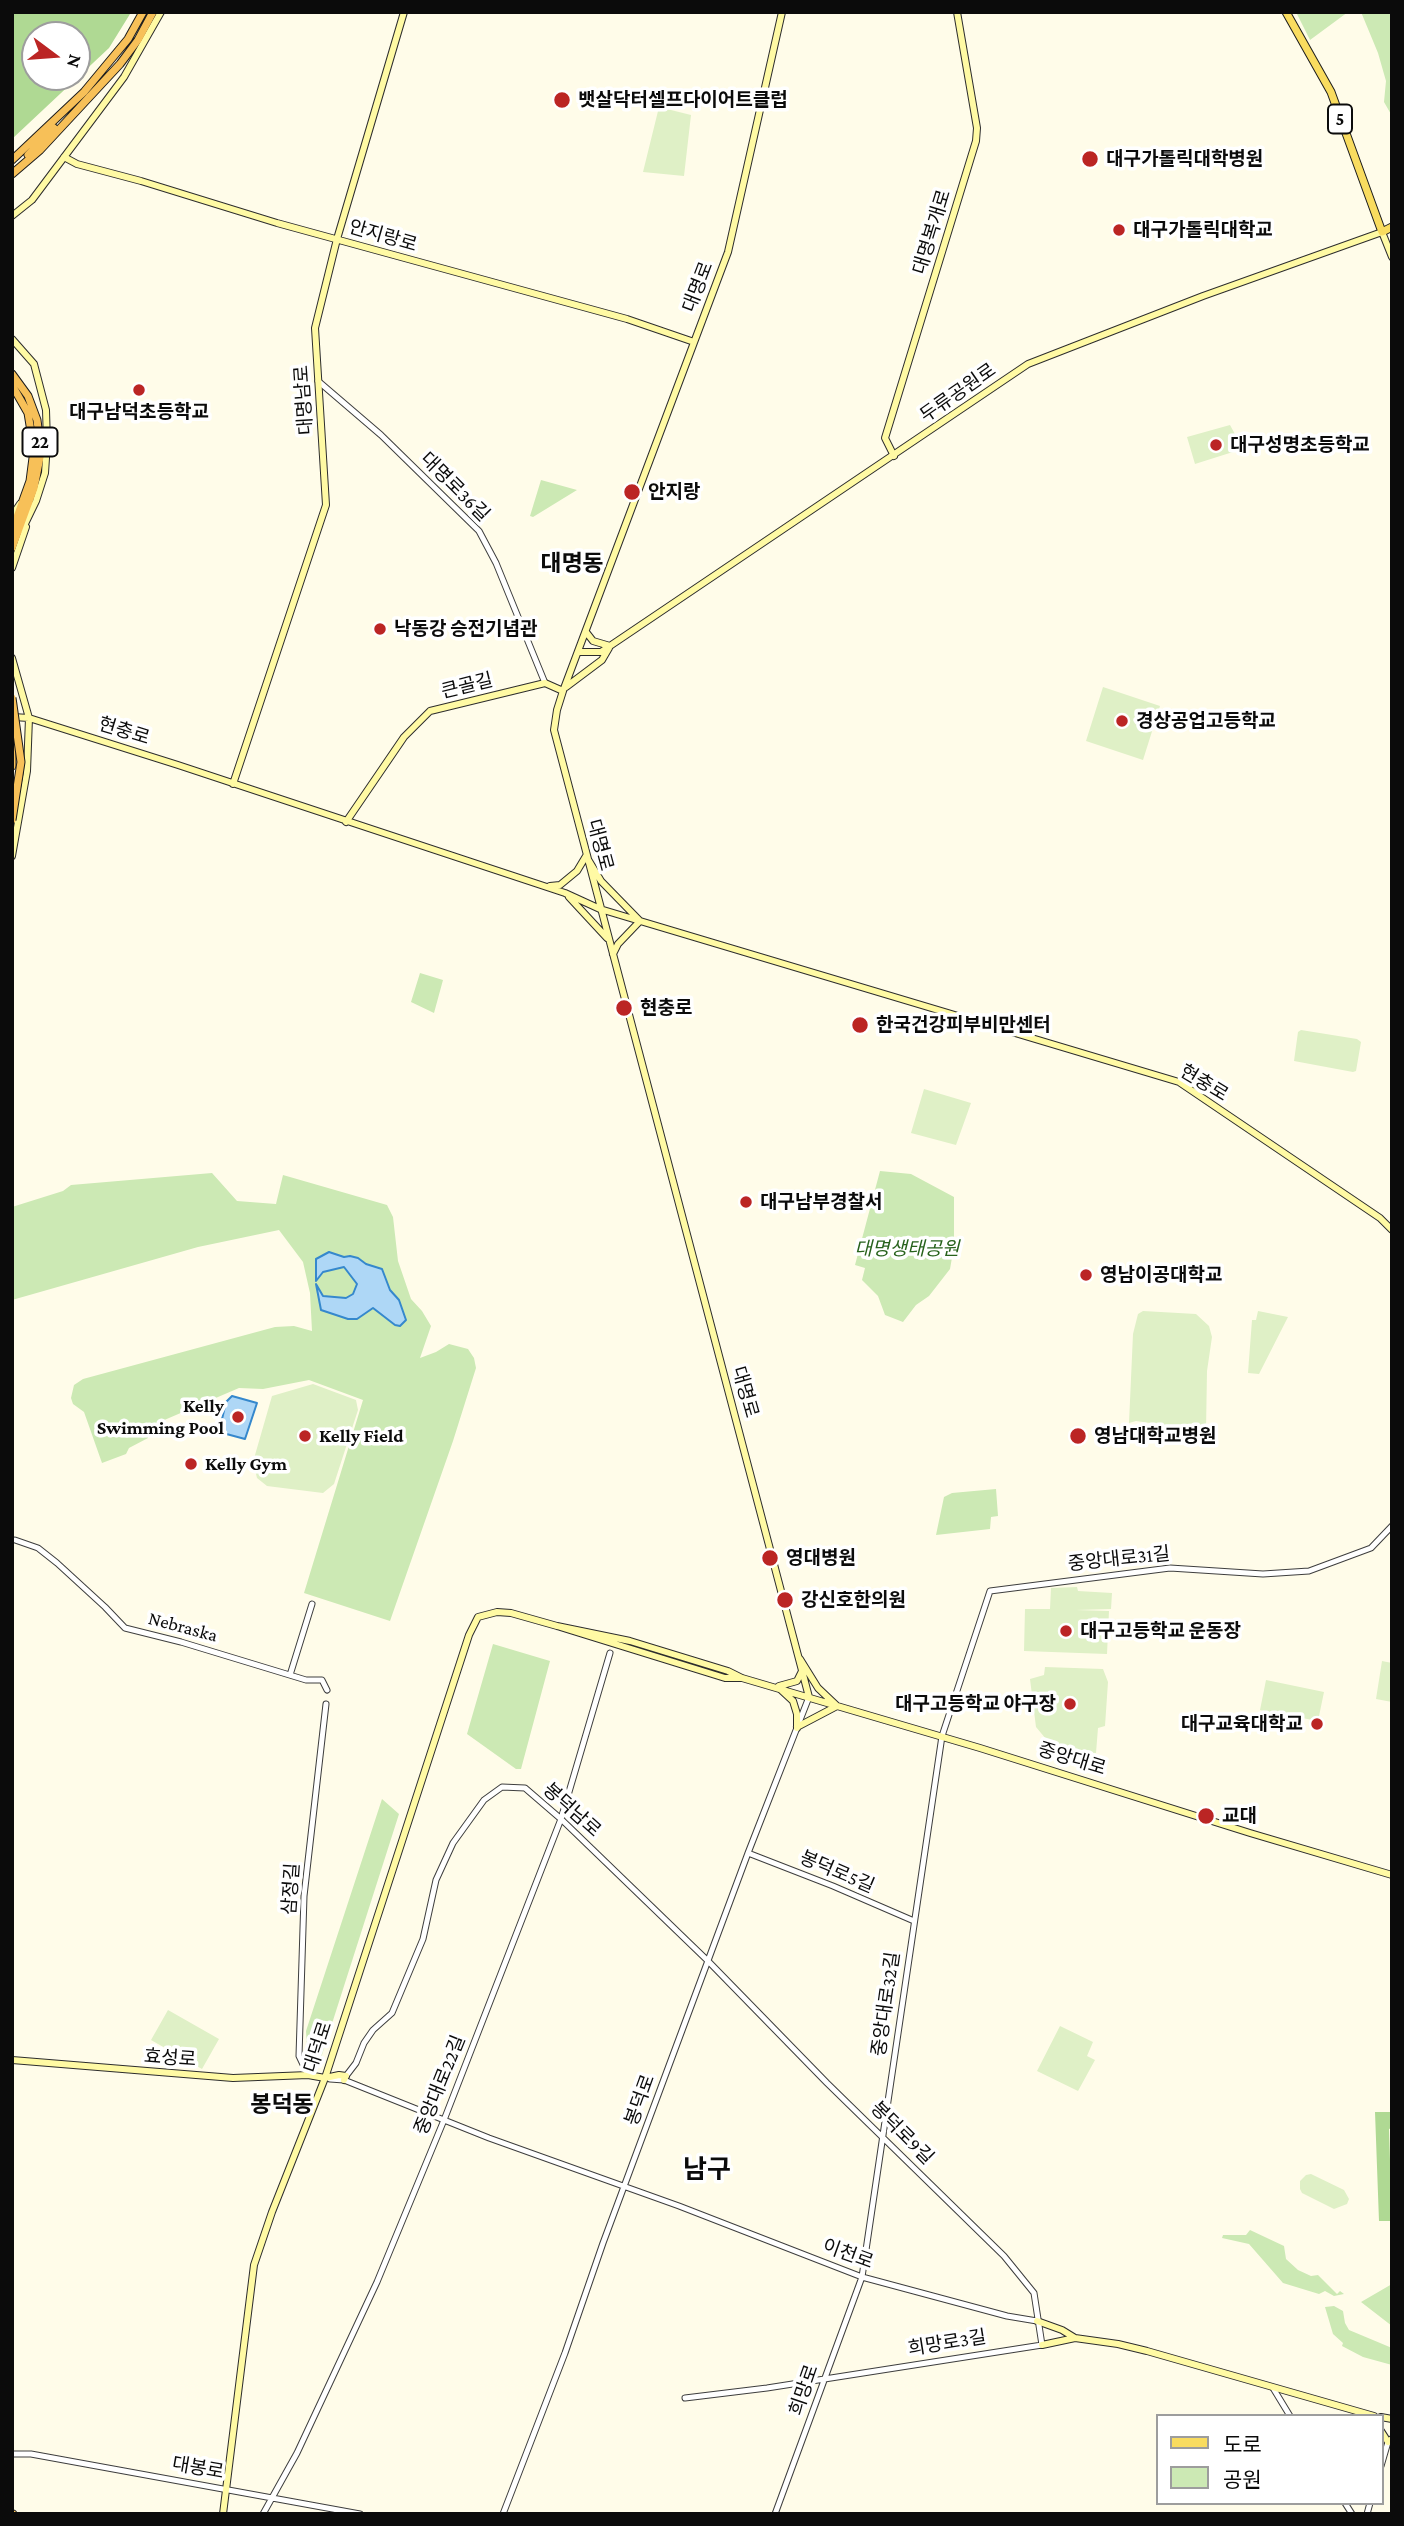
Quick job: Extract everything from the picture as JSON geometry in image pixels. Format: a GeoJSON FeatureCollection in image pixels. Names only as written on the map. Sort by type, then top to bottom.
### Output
{"type":"FeatureCollection","features":[{"type":"Feature","properties":{"kind":"highway"},"geometry":{"type":"LineString","coordinates":[[128,39],[137,12]]}},
{"type":"Feature","properties":{"kind":"highway"},"geometry":{"type":"LineString","coordinates":[[12,173],[16,158],[84,92],[128,39],[143,12]]}},
{"type":"Feature","properties":{"kind":"highway"},"geometry":{"type":"LineString","coordinates":[[16,158],[116,62],[151,12]]}},
{"type":"Feature","properties":{"kind":"highway"},"geometry":{"type":"LineString","coordinates":[[12,173],[40,150],[120,64],[138,40],[151,12]]}},
{"type":"Feature","properties":{"kind":"highway","name":"22"},"geometry":{"type":"LineString","coordinates":[[12,374],[28,396],[40,438],[39,466],[12,550]]}},
{"type":"Feature","properties":{"kind":"highway","name":"22"},"geometry":{"type":"LineString","coordinates":[[12,385],[26,408],[34,450],[30,481],[12,531]]}},
{"type":"Feature","properties":{"kind":"highway"},"geometry":{"type":"LineString","coordinates":[[12,698],[21,762],[12,820]]}},
{"type":"Feature","properties":{"kind":"highway"},"geometry":{"type":"LineString","coordinates":[[12,740],[12,766]]}},
{"type":"Feature","properties":{"kind":"main road"},"geometry":{"type":"LineString","coordinates":[[12,216],[32,200],[124,77],[161,12]]}},
{"type":"Feature","properties":{"kind":"main road","name":"대명남로"},"geometry":{"type":"LineString","coordinates":[[233,784],[326,505],[315,328],[337,239],[404,12]]}},
{"type":"Feature","properties":{"kind":"main road","name":"대명로"},"geometry":{"type":"LineString","coordinates":[[782,12],[735,231],[564,690],[554,730],[808,1697]]}},
{"type":"Feature","properties":{"kind":"main road","name":"대명복개로"},"geometry":{"type":"LineString","coordinates":[[894,456],[885,438],[976,141],[977,128],[957,12]]}},
{"type":"Feature","properties":{"kind":"main road","name":"5"},"geometry":{"type":"LineString","coordinates":[[1286,12],[1331,92],[1382,232]]}},
{"type":"Feature","properties":{"kind":"main road","name":"안지랑로"},"geometry":{"type":"LineString","coordinates":[[64,157],[78,164],[337,239],[627,319],[694,342]]}},
{"type":"Feature","properties":{"kind":"main road","name":"두류공원로"},"geometry":{"type":"LineString","coordinates":[[579,652],[601,652],[1028,364],[1392,227]]}},
{"type":"Feature","properties":{"kind":"main road"},"geometry":{"type":"LineString","coordinates":[[1382,232],[1392,257]]}},
{"type":"Feature","properties":{"kind":"main road"},"geometry":{"type":"LineString","coordinates":[[12,339],[34,363],[46,410],[47,443],[44,473],[12,569]]}},
{"type":"Feature","properties":{"kind":"main road"},"geometry":{"type":"LineString","coordinates":[[12,392],[26,408]]}},
{"type":"Feature","properties":{"kind":"main road"},"geometry":{"type":"LineString","coordinates":[[12,516],[22,501]]}},
{"type":"Feature","properties":{"kind":"main road"},"geometry":{"type":"LineString","coordinates":[[12,550],[32,508]]}},
{"type":"Feature","properties":{"kind":"main road"},"geometry":{"type":"LineString","coordinates":[[545,683],[564,690],[602,660],[610,646],[593,641],[586,632]]}},
{"type":"Feature","properties":{"kind":"main road"},"geometry":{"type":"LineString","coordinates":[[12,658],[29,718],[27,771],[12,856]]}},
{"type":"Feature","properties":{"kind":"main road","name":"큰골길"},"geometry":{"type":"LineString","coordinates":[[346,822],[404,737],[430,711],[545,683]]}},
{"type":"Feature","properties":{"kind":"main road","name":"현충로"},"geometry":{"type":"LineString","coordinates":[[12,717],[29,718],[233,784],[565,893],[600,909],[1179,1082],[1379,1218],[1392,1230]]}},
{"type":"Feature","properties":{"kind":"main road"},"geometry":{"type":"LineString","coordinates":[[546,887],[561,885],[577,872],[586,856],[601,881],[640,921],[618,944],[612,956]]}},
{"type":"Feature","properties":{"kind":"main road"},"geometry":{"type":"LineString","coordinates":[[565,893],[608,939]]}},
{"type":"Feature","properties":{"kind":"main road","name":"중앙대로"},"geometry":{"type":"LineString","coordinates":[[497,1612],[630,1641],[728,1671],[742,1678],[1392,1875]]}},
{"type":"Feature","properties":{"kind":"main road","name":"대덕로"},"geometry":{"type":"LineString","coordinates":[[223,2514],[254,2265],[325,2078],[469,1635],[478,1617],[497,1612]]}},
{"type":"Feature","properties":{"kind":"main road"},"geometry":{"type":"LineString","coordinates":[[777,1687],[793,1701],[797,1727],[837,1706],[818,1688],[809,1670],[798,1658]]}},
{"type":"Feature","properties":{"kind":"main road"},"geometry":{"type":"LineString","coordinates":[[777,1687],[797,1681],[802,1671]]}},
{"type":"Feature","properties":{"kind":"main road","name":"효성로"},"geometry":{"type":"LineString","coordinates":[[12,2060],[233,2078],[308,2075],[345,2078]]}},
{"type":"Feature","properties":{"kind":"main road","name":"이천로"},"geometry":{"type":"LineString","coordinates":[[1038,2321],[1075,2338],[1147,2351],[1366,2414]]}},
{"type":"Feature","properties":{"kind":"main road","name":"희망로3길"},"geometry":{"type":"LineString","coordinates":[[1042,2345],[1075,2338]]}},
{"type":"Feature","properties":{"kind":"street","name":"대명로36길"},"geometry":{"type":"LineString","coordinates":[[318,381],[381,436],[479,531],[496,563],[545,683]]}},
{"type":"Feature","properties":{"kind":"street","name":"중앙대로31길"},"geometry":{"type":"LineString","coordinates":[[942,1737],[992,1590],[1170,1568],[1263,1574],[1310,1571],[1371,1548],[1392,1526]]}},
{"type":"Feature","properties":{"kind":"street","name":"Nebraska"},"geometry":{"type":"LineString","coordinates":[[15,1540],[38,1548],[57,1563],[125,1628],[314,1682],[322,1680],[327,1690]]}},
{"type":"Feature","properties":{"kind":"street"},"geometry":{"type":"LineString","coordinates":[[290,1675],[312,1604]]}},
{"type":"Feature","properties":{"kind":"street","name":"중앙대로22길"},"geometry":{"type":"LineString","coordinates":[[263,2514],[297,2453],[377,2282],[444,2120],[561,1819],[610,1653]]}},
{"type":"Feature","properties":{"kind":"street","name":"봉덕로"},"geometry":{"type":"LineString","coordinates":[[503,2514],[808,1697]]}},
{"type":"Feature","properties":{"kind":"street","name":"삼정길"},"geometry":{"type":"LineString","coordinates":[[308,2075],[299,2056],[304,1914],[326,1704]]}},
{"type":"Feature","properties":{"kind":"street","name":"중앙대로32길"},"geometry":{"type":"LineString","coordinates":[[862,2277],[942,1737]]}},
{"type":"Feature","properties":{"kind":"street","name":"봉덕남로"},"geometry":{"type":"LineString","coordinates":[[345,2078],[373,2030],[392,2013],[423,1939],[436,1880],[453,1843],[484,1800],[502,1787],[525,1788],[561,1819],[708,1961]]}},
{"type":"Feature","properties":{"kind":"street","name":"봉덕로5길"},"geometry":{"type":"LineString","coordinates":[[748,1853],[914,1921]]}},
{"type":"Feature","properties":{"kind":"street","name":"봉덕로9길"},"geometry":{"type":"LineString","coordinates":[[708,1961],[827,2083],[1017,2270],[1034,2293],[1042,2345]]}},
{"type":"Feature","properties":{"kind":"street","name":"이천로"},"geometry":{"type":"LineString","coordinates":[[345,2078],[444,2120],[862,2277],[1007,2316],[1038,2321]]}},
{"type":"Feature","properties":{"kind":"street","name":"희망로"},"geometry":{"type":"LineString","coordinates":[[775,2514],[862,2277]]}},
{"type":"Feature","properties":{"kind":"street","name":"희망로3길"},"geometry":{"type":"LineString","coordinates":[[685,2398],[1042,2345]]}},
{"type":"Feature","properties":{"kind":"street"},"geometry":{"type":"LineString","coordinates":[[1273,2388],[1289,2414]]}},
{"type":"Feature","properties":{"kind":"street"},"geometry":{"type":"LineString","coordinates":[[1383,2460],[1390,2441]]}},
{"type":"Feature","properties":{"kind":"street","name":"대봉로"},"geometry":{"type":"LineString","coordinates":[[12,2454],[31,2454],[360,2514]]}},
{"type":"Feature","properties":{"kind":"green space"},"geometry":{"type":"Polygon","coordinates":[[[12,12],[130,12],[109,48],[91,65],[91,21],[21,21],[21,91],[63,91],[12,139],[12,12]]]}},
{"type":"Feature","properties":{"kind":"green space"},"geometry":{"type":"Polygon","coordinates":[[[1296,12],[1348,12],[1310,40],[1296,12]]]}},
{"type":"Feature","properties":{"kind":"green space"},"geometry":{"type":"Polygon","coordinates":[[[1361,12],[1392,12],[1392,116],[1384,102],[1386,81],[1378,53],[1361,12]]]}},
{"type":"Feature","properties":{"kind":"green space"},"geometry":{"type":"Polygon","coordinates":[[[659,107],[691,115],[684,176],[643,172],[659,107]]]}},
{"type":"Feature","properties":{"kind":"green space"},"geometry":{"type":"Polygon","coordinates":[[[1230,425],[1236,436],[1236,451],[1195,464],[1187,437],[1230,425]]]}},
{"type":"Feature","properties":{"kind":"green space"},"geometry":{"type":"Polygon","coordinates":[[[541,480],[577,490],[533,517],[530,516],[541,480]]]}},
{"type":"Feature","properties":{"kind":"green space"},"geometry":{"type":"Polygon","coordinates":[[[1103,687],[1160,706],[1143,760],[1086,741],[1103,687]]]}},
{"type":"Feature","properties":{"kind":"green space"},"geometry":{"type":"Polygon","coordinates":[[[420,973],[443,980],[434,1013],[411,1002],[420,973]]]}},
{"type":"Feature","properties":{"kind":"green space"},"geometry":{"type":"Polygon","coordinates":[[[1301,1030],[1357,1039],[1361,1042],[1356,1071],[1294,1061],[1298,1032],[1301,1030]]]}},
{"type":"Feature","properties":{"kind":"green space"},"geometry":{"type":"Polygon","coordinates":[[[924,1089],[971,1103],[956,1145],[911,1133],[924,1089]]]}},
{"type":"Feature","properties":{"kind":"green space","name":"대명생태공원"},"geometry":{"type":"Polygon","coordinates":[[[880,1171],[911,1174],[954,1197],[954,1246],[950,1269],[929,1296],[916,1305],[903,1322],[885,1315],[878,1296],[862,1280],[865,1268],[855,1265],[880,1171]]]}},
{"type":"Feature","properties":{"kind":"green space"},"geometry":{"type":"Polygon","coordinates":[[[212,1173],[237,1201],[276,1204],[283,1175],[387,1205],[393,1217],[398,1261],[411,1299],[431,1326],[420,1358],[449,1344],[468,1349],[474,1358],[476,1368],[453,1441],[390,1621],[304,1593],[363,1400],[309,1380],[263,1389],[239,1388],[148,1427],[148,1438],[129,1448],[126,1454],[102,1463],[84,1412],[73,1404],[71,1398],[74,1385],[83,1379],[275,1327],[294,1326],[312,1331],[310,1293],[303,1262],[279,1230],[198,1247],[12,1300],[12,1207],[63,1191],[71,1185],[212,1173]]]}},
{"type":"Feature","properties":{"kind":"green space"},"geometry":{"type":"Polygon","coordinates":[[[1143,1311],[1196,1314],[1209,1326],[1212,1337],[1207,1371],[1206,1431],[1136,1421],[1129,1423],[1133,1334],[1138,1314],[1143,1311]]]}},
{"type":"Feature","properties":{"kind":"green space"},"geometry":{"type":"Polygon","coordinates":[[[1258,1311],[1288,1317],[1259,1374],[1248,1373],[1252,1320],[1256,1320],[1258,1311]]]}},
{"type":"Feature","properties":{"kind":"green space","name":"Kelly Field"},"geometry":{"type":"Polygon","coordinates":[[[313,1384],[356,1400],[358,1410],[334,1484],[323,1493],[267,1486],[257,1478],[253,1462],[272,1396],[313,1384]]]}},
{"type":"Feature","properties":{"kind":"green space"},"geometry":{"type":"Polygon","coordinates":[[[996,1489],[998,1516],[991,1517],[990,1529],[936,1535],[944,1497],[952,1493],[996,1489]]]}},
{"type":"Feature","properties":{"kind":"green space","name":"대구고등학교 운동장"},"geometry":{"type":"Polygon","coordinates":[[[1077,1587],[1078,1591],[1112,1593],[1111,1609],[1076,1610],[1109,1611],[1107,1654],[1024,1651],[1025,1609],[1050,1609],[1051,1588],[1077,1587]]]}},
{"type":"Feature","properties":{"kind":"green space"},"geometry":{"type":"Polygon","coordinates":[[[493,1644],[550,1661],[521,1769],[516,1769],[467,1734],[493,1644]]]}},
{"type":"Feature","properties":{"kind":"green space"},"geometry":{"type":"Polygon","coordinates":[[[1382,1661],[1392,1663],[1392,1702],[1376,1699],[1382,1661]]]}},
{"type":"Feature","properties":{"kind":"green space","name":"대구고등학교 야구장"},"geometry":{"type":"Polygon","coordinates":[[[1045,1667],[1103,1669],[1108,1682],[1105,1726],[1098,1728],[1096,1753],[1080,1752],[1046,1739],[1036,1727],[1030,1679],[1044,1675],[1045,1667]]]}},
{"type":"Feature","properties":{"kind":"green space"},"geometry":{"type":"Polygon","coordinates":[[[1266,1680],[1324,1692],[1318,1721],[1260,1710],[1266,1680]]]}},
{"type":"Feature","properties":{"kind":"green space"},"geometry":{"type":"Polygon","coordinates":[[[382,1799],[399,1814],[321,2058],[307,2047],[306,2031],[382,1799]]]}},
{"type":"Feature","properties":{"kind":"green space"},"geometry":{"type":"Polygon","coordinates":[[[168,2010],[219,2039],[202,2069],[151,2040],[168,2010]]]}},
{"type":"Feature","properties":{"kind":"green space"},"geometry":{"type":"Polygon","coordinates":[[[1060,2026],[1093,2042],[1087,2056],[1095,2060],[1078,2091],[1037,2071],[1060,2026]]]}},
{"type":"Feature","properties":{"kind":"green space"},"geometry":{"type":"Polygon","coordinates":[[[1375,2112],[1392,2112],[1392,2128],[1389,2129],[1392,2221],[1379,2221],[1375,2112]]]}},
{"type":"Feature","properties":{"kind":"green space"},"geometry":{"type":"Polygon","coordinates":[[[1311,2174],[1344,2190],[1349,2199],[1347,2204],[1334,2209],[1302,2193],[1300,2181],[1311,2174]]]}},
{"type":"Feature","properties":{"kind":"green space"},"geometry":{"type":"Polygon","coordinates":[[[1250,2230],[1284,2246],[1286,2259],[1298,2270],[1311,2276],[1318,2275],[1337,2294],[1340,2291],[1344,2294],[1334,2296],[1325,2291],[1319,2294],[1283,2283],[1249,2244],[1222,2238],[1223,2235],[1246,2235],[1250,2230]]]}},
{"type":"Feature","properties":{"kind":"green space"},"geometry":{"type":"Polygon","coordinates":[[[1392,2284],[1392,2326],[1361,2302],[1392,2284]]]}},
{"type":"Feature","properties":{"kind":"green space"},"geometry":{"type":"Polygon","coordinates":[[[1334,2306],[1343,2311],[1349,2330],[1392,2348],[1392,2365],[1363,2357],[1342,2346],[1343,2343],[1333,2334],[1325,2307],[1334,2306]]]}},
{"type":"Feature","properties":{"kind":"water"},"geometry":{"type":"Polygon","coordinates":[[[329,1252],[358,1258],[366,1264],[382,1269],[390,1290],[399,1300],[406,1320],[400,1326],[395,1325],[373,1308],[357,1319],[348,1319],[321,1310],[316,1284],[323,1296],[346,1298],[353,1294],[357,1284],[344,1267],[323,1272],[316,1281],[316,1259],[329,1252]]]}},
{"type":"Feature","properties":{"kind":"water","name":"Kelly Swimming Pool"},"geometry":{"type":"Polygon","coordinates":[[[232,1396],[257,1403],[245,1439],[219,1432],[226,1402],[232,1396]]]}},
{"type":"Feature","properties":{"kind":"place","name":"뱃살닥터셀프다이어트클럽"},"geometry":{"type":"Point","coordinates":[562,100]}},
{"type":"Feature","properties":{"kind":"place","name":"대구가톨릭대학병원"},"geometry":{"type":"Point","coordinates":[1090,159]}},
{"type":"Feature","properties":{"kind":"place","name":"대구가톨릭대학교"},"geometry":{"type":"Point","coordinates":[1119,230]}},
{"type":"Feature","properties":{"kind":"place","name":"대구남덕초등학교"},"geometry":{"type":"Point","coordinates":[139,390]}},
{"type":"Feature","properties":{"kind":"place","name":"대구성명초등학교"},"geometry":{"type":"Point","coordinates":[1216,445]}},
{"type":"Feature","properties":{"kind":"place","name":"안지랑"},"geometry":{"type":"Point","coordinates":[632,492]}},
{"type":"Feature","properties":{"kind":"place","name":"낙동강 승전기념관"},"geometry":{"type":"Point","coordinates":[380,629]}},
{"type":"Feature","properties":{"kind":"place","name":"경상공업고등학교"},"geometry":{"type":"Point","coordinates":[1122,721]}},
{"type":"Feature","properties":{"kind":"place","name":"현충로"},"geometry":{"type":"Point","coordinates":[624,1008]}},
{"type":"Feature","properties":{"kind":"place","name":"한국건강피부비만센터"},"geometry":{"type":"Point","coordinates":[860,1025]}},
{"type":"Feature","properties":{"kind":"place","name":"대구남부경찰서"},"geometry":{"type":"Point","coordinates":[746,1202]}},
{"type":"Feature","properties":{"kind":"place","name":"영남이공대학교"},"geometry":{"type":"Point","coordinates":[1086,1275]}},
{"type":"Feature","properties":{"kind":"place","name":"Kelly Swimming Pool"},"geometry":{"type":"Point","coordinates":[238,1417]}},
{"type":"Feature","properties":{"kind":"place","name":"Kelly Field"},"geometry":{"type":"Point","coordinates":[305,1436]}},
{"type":"Feature","properties":{"kind":"place","name":"영남대학교병원"},"geometry":{"type":"Point","coordinates":[1078,1436]}},
{"type":"Feature","properties":{"kind":"place","name":"Kelly Gym"},"geometry":{"type":"Point","coordinates":[191,1464]}},
{"type":"Feature","properties":{"kind":"place","name":"영대병원"},"geometry":{"type":"Point","coordinates":[770,1558]}},
{"type":"Feature","properties":{"kind":"place","name":"강신호한의원"},"geometry":{"type":"Point","coordinates":[785,1600]}},
{"type":"Feature","properties":{"kind":"place","name":"대구고등학교 운동장"},"geometry":{"type":"Point","coordinates":[1066,1631]}},
{"type":"Feature","properties":{"kind":"place","name":"대구고등학교 야구장"},"geometry":{"type":"Point","coordinates":[1070,1704]}},
{"type":"Feature","properties":{"kind":"place","name":"대구교육대학교"},"geometry":{"type":"Point","coordinates":[1317,1724]}},
{"type":"Feature","properties":{"kind":"place","name":"교대"},"geometry":{"type":"Point","coordinates":[1206,1816]}},
{"type":"Feature","properties":{"kind":"district","name":"대명동"},"geometry":{"type":"Point","coordinates":[572,564]}},
{"type":"Feature","properties":{"kind":"district","name":"봉덕동"},"geometry":{"type":"Point","coordinates":[282,2105]}},
{"type":"Feature","properties":{"kind":"district","name":"남구"},"geometry":{"type":"Point","coordinates":[707,2170]}}]}
